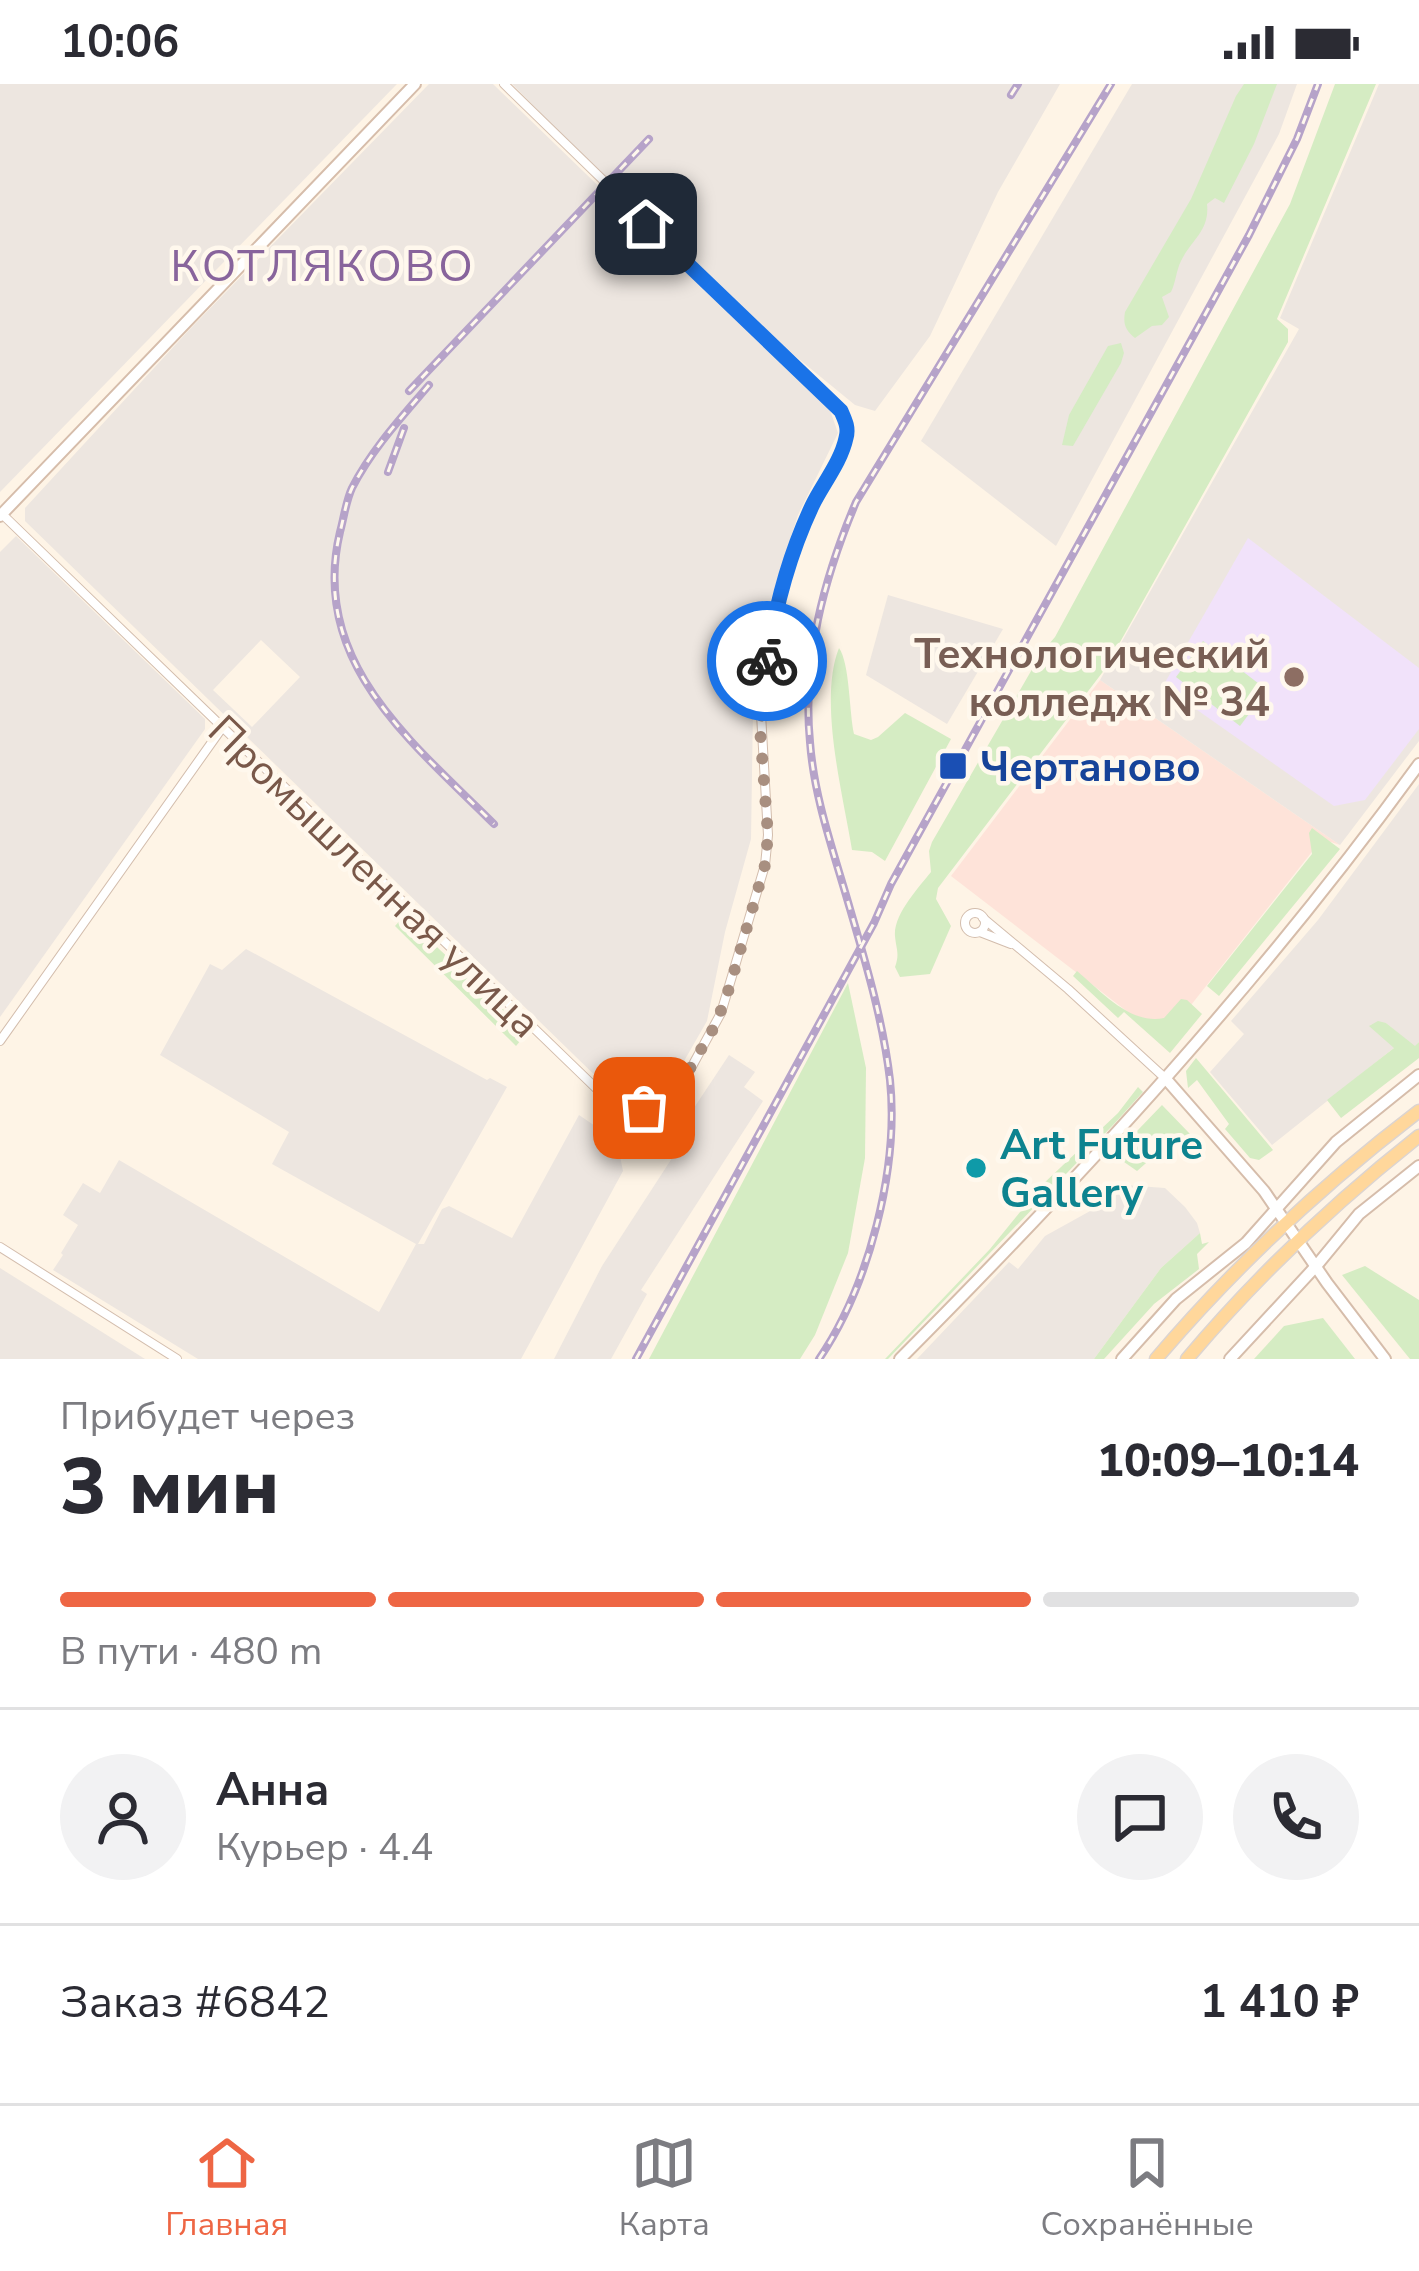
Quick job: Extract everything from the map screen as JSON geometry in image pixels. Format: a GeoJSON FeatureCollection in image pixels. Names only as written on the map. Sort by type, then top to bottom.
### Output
{"type":"FeatureCollection","features":[{"type":"Feature","properties":{"kind":"main road"},"geometry":{"type":"LineString","coordinates":[[1,514],[415,84]]}},
{"type":"Feature","properties":{"kind":"main road"},"geometry":{"type":"LineString","coordinates":[[900,1359],[1166,1079],[1311,908],[1419,764]]}},
{"type":"Feature","properties":{"kind":"main road"},"geometry":{"type":"LineString","coordinates":[[1156,1359],[1281,1215],[1336,1142],[1419,1076]]}},
{"type":"Feature","properties":{"kind":"main road"},"geometry":{"type":"LineString","coordinates":[[1166,1079],[1264,1191],[1384,1359]]}},
{"type":"Feature","properties":{"kind":"main road"},"geometry":{"type":"LineString","coordinates":[[1122,1359],[1176,1299],[1419,1112]]}},
{"type":"Feature","properties":{"kind":"main road"},"geometry":{"type":"LineString","coordinates":[[1187,1359],[1298,1239],[1419,1136]]}},
{"type":"Feature","properties":{"kind":"main road"},"geometry":{"type":"LineString","coordinates":[[1230,1359],[1346,1228],[1419,1163]]}},
{"type":"Feature","properties":{"kind":"street","name":"Промышленная улица"},"geometry":{"type":"LineString","coordinates":[[1,514],[601,1093],[632,1109],[659,1104],[675,1094],[721,1013],[765,865],[768,835],[760,714],[774,620],[784,579],[807,518],[844,444],[847,426],[841,411],[504,84]]}},
{"type":"Feature","properties":{"kind":"street"},"geometry":{"type":"LineString","coordinates":[[0,1041],[222,728]]}},
{"type":"Feature","properties":{"kind":"street"},"geometry":{"type":"LineString","coordinates":[[1020,947],[969,931],[965,920],[972,913],[983,917],[1020,947],[1166,1079]]}},
{"type":"Feature","properties":{"kind":"street"},"geometry":{"type":"LineString","coordinates":[[979,932],[983,917]]}},
{"type":"Feature","properties":{"kind":"street"},"geometry":{"type":"LineString","coordinates":[[0,1247],[177,1359]]}},
{"type":"Feature","properties":{"kind":"shaded area"},"geometry":{"type":"Polygon","coordinates":[[[0,84],[397,84],[0,492],[0,84]]]}},
{"type":"Feature","properties":{"kind":"shaded area"},"geometry":{"type":"Polygon","coordinates":[[[429,84],[493,84],[830,410],[838,433],[798,515],[764,621],[753,708],[751,839],[707,1021],[676,1075],[663,1087],[645,1096],[624,1098],[610,1090],[25,521],[25,508],[189,330],[429,84]],[[261,640],[213,690],[252,727],[300,677],[261,640]]]}},
{"type":"Feature","properties":{"kind":"shaded area"},"geometry":{"type":"Polygon","coordinates":[[[512,84],[1060,84],[998,192],[930,336],[875,411],[855,405],[794,355],[512,84]]]}},
{"type":"Feature","properties":{"kind":"shaded area"},"geometry":{"type":"Polygon","coordinates":[[[1132,84],[1297,84],[1279,134],[1056,546],[921,441],[1132,84]]]}},
{"type":"Feature","properties":{"kind":"shaded area"},"geometry":{"type":"Polygon","coordinates":[[[1379,84],[1419,84],[1419,741],[1340,845],[1100,680],[1299,329],[1280,318],[1379,84]]]}},
{"type":"Feature","properties":{"kind":"shaded area"},"geometry":{"type":"Polygon","coordinates":[[[16,536],[205,719],[205,729],[0,1017],[0,552],[16,536]]]}},
{"type":"Feature","properties":{"kind":"shaded area","name":"Технологический колледж № 34"},"geometry":{"type":"Polygon","coordinates":[[[1248,538],[1419,668],[1419,729],[1365,800],[1334,806],[1163,686],[1248,538]]]}},
{"type":"Feature","properties":{"kind":"shaded area"},"geometry":{"type":"Polygon","coordinates":[[[888,595],[1003,629],[947,724],[866,675],[888,595]]]}},
{"type":"Feature","properties":{"kind":"shaded area"},"geometry":{"type":"Polygon","coordinates":[[[1100,680],[1340,845],[1322,839],[1180,1019],[1146,1026],[951,876],[1100,680]]]}},
{"type":"Feature","properties":{"kind":"shaded area"},"geometry":{"type":"Polygon","coordinates":[[[1419,784],[1419,1042],[1415,1047],[1386,1023],[1370,1025],[1395,1047],[1272,1145],[1210,1072],[1244,1034],[1231,1021],[1318,920],[1419,784]]]}},
{"type":"Feature","properties":{"kind":"shaded area"},"geometry":{"type":"Polygon","coordinates":[[[246,949],[507,1087],[418,1244],[424,1244],[442,1209],[449,1206],[512,1238],[579,1115],[617,1141],[623,1171],[521,1359],[198,1359],[53,1270],[78,1225],[63,1215],[83,1183],[100,1193],[119,1160],[379,1312],[416,1244],[272,1164],[289,1132],[160,1055],[210,964],[222,970],[246,949]]]}},
{"type":"Feature","properties":{"kind":"shaded area"},"geometry":{"type":"Polygon","coordinates":[[[729,1055],[755,1072],[744,1087],[763,1101],[641,1290],[647,1294],[611,1359],[554,1359],[602,1266],[676,1152],[670,1146],[729,1055]]]}},
{"type":"Feature","properties":{"kind":"shaded area"},"geometry":{"type":"Polygon","coordinates":[[[1110,1184],[1165,1188],[1185,1207],[1200,1233],[1161,1268],[1094,1359],[917,1359],[1009,1262],[1018,1269],[1045,1236],[1101,1205],[1110,1184]]]}},
{"type":"Feature","properties":{"kind":"shaded area"},"geometry":{"type":"Polygon","coordinates":[[[0,1268],[145,1359],[0,1359],[0,1268]]]}},
{"type":"Feature","properties":{"kind":"green space"},"geometry":{"type":"Polygon","coordinates":[[[1244,84],[1277,84],[1224,203],[1215,198],[1207,204],[1203,228],[1181,261],[1171,292],[1162,297],[1169,317],[1135,338],[1126,327],[1125,312],[1191,199],[1244,84]]]}},
{"type":"Feature","properties":{"kind":"green space"},"geometry":{"type":"Polygon","coordinates":[[[1335,84],[1376,84],[1277,319],[1288,329],[1288,342],[1105,669],[938,888],[936,899],[951,926],[930,974],[900,977],[895,967],[895,928],[931,872],[932,842],[1055,637],[1290,204],[1335,84]]]}},
{"type":"Feature","properties":{"kind":"green space"},"geometry":{"type":"Polygon","coordinates":[[[1121,343],[1121,363],[1073,446],[1062,445],[1069,415],[1108,346],[1121,343]]]}},
{"type":"Feature","properties":{"kind":"green space"},"geometry":{"type":"Polygon","coordinates":[[[1203,641],[1267,690],[1240,726],[1176,677],[1203,641]]]}},
{"type":"Feature","properties":{"kind":"green space"},"geometry":{"type":"Polygon","coordinates":[[[839,648],[854,734],[871,740],[905,713],[951,739],[885,861],[872,852],[852,850],[832,720],[833,670],[839,648]]]}},
{"type":"Feature","properties":{"kind":"green space"},"geometry":{"type":"Polygon","coordinates":[[[1312,828],[1340,849],[1219,996],[1207,986],[1312,854],[1312,828]]]}},
{"type":"Feature","properties":{"kind":"green space"},"geometry":{"type":"Polygon","coordinates":[[[404,916],[525,1030],[516,1046],[395,926],[404,916]]]}},
{"type":"Feature","properties":{"kind":"green space"},"geometry":{"type":"Polygon","coordinates":[[[1077,971],[1117,1005],[1139,1016],[1164,1018],[1181,999],[1202,1014],[1170,1053],[1124,1012],[1118,1018],[1073,976],[1077,971]]]}},
{"type":"Feature","properties":{"kind":"green space"},"geometry":{"type":"Polygon","coordinates":[[[848,983],[866,1068],[865,1158],[848,1253],[815,1335],[800,1359],[649,1359],[848,983]]]}},
{"type":"Feature","properties":{"kind":"green space"},"geometry":{"type":"Polygon","coordinates":[[[1378,1021],[1415,1046],[1419,1042],[1419,1058],[1341,1118],[1327,1100],[1394,1048],[1369,1026],[1378,1021]]]}},
{"type":"Feature","properties":{"kind":"green space"},"geometry":{"type":"Polygon","coordinates":[[[1196,1058],[1273,1150],[1259,1160],[1250,1158],[1225,1129],[1229,1124],[1197,1080],[1188,1088],[1186,1071],[1196,1058]]]}},
{"type":"Feature","properties":{"kind":"green space"},"geometry":{"type":"Polygon","coordinates":[[[1138,1087],[1143,1092],[1115,1123],[885,1359],[990,1249],[1042,1185],[1118,1113],[1138,1087]]]}},
{"type":"Feature","properties":{"kind":"green space"},"geometry":{"type":"Polygon","coordinates":[[[1162,1105],[1190,1134],[1170,1142],[1137,1171],[1114,1155],[1162,1105]]]}},
{"type":"Feature","properties":{"kind":"green space"},"geometry":{"type":"Polygon","coordinates":[[[1200,1233],[1202,1244],[1209,1242],[1197,1254],[1199,1269],[1154,1304],[1104,1359],[1094,1359],[1161,1268],[1200,1233]]]}},
{"type":"Feature","properties":{"kind":"green space"},"geometry":{"type":"Polygon","coordinates":[[[1365,1266],[1419,1300],[1419,1359],[1410,1359],[1342,1275],[1365,1266]]]}},
{"type":"Feature","properties":{"kind":"green space"},"geometry":{"type":"Polygon","coordinates":[[[1323,1318],[1355,1359],[1254,1359],[1284,1326],[1323,1318]]]}},
{"type":"Feature","properties":{"kind":"railway"},"geometry":{"type":"LineString","coordinates":[[1011,95],[1018,84]]}},
{"type":"Feature","properties":{"kind":"railway"},"geometry":{"type":"LineString","coordinates":[[819,1359],[866,1262],[885,1188],[892,1114],[878,1013],[812,763],[809,680],[818,619],[856,502],[1111,84]]}},
{"type":"Feature","properties":{"kind":"railway"},"geometry":{"type":"LineString","coordinates":[[636,1359],[1249,235],[1297,139],[1318,84]]}},
{"type":"Feature","properties":{"kind":"railway"},"geometry":{"type":"LineString","coordinates":[[409,391],[649,139]]}},
{"type":"Feature","properties":{"kind":"railway"},"geometry":{"type":"LineString","coordinates":[[429,385],[378,447],[350,493],[334,579],[339,621],[353,660],[375,696],[401,730],[494,824]]}},
{"type":"Feature","properties":{"kind":"railway"},"geometry":{"type":"LineString","coordinates":[[388,472],[404,428]]}},
{"type":"Feature","properties":{"kind":"way so far"},"geometry":{"type":"LineString","coordinates":[[644,1108],[675,1094],[716,1024],[765,865],[768,835],[760,714],[767,661]]}},
{"type":"Feature","properties":{"kind":"place","name":"Технологический колледж № 34"},"geometry":{"type":"Point","coordinates":[1294,677]}},
{"type":"Feature","properties":{"kind":"place","name":"Чертаново"},"geometry":{"type":"Point","coordinates":[953,766]}},
{"type":"Feature","properties":{"kind":"place","name":"Art Future Gallery"},"geometry":{"type":"Point","coordinates":[976,1168]}},
{"type":"Feature","properties":{"kind":"district","name":"КОТЛЯКОВО"},"geometry":{"type":"Point","coordinates":[323,265]}},
{"type":"Feature","properties":{"kind":"route"},"geometry":{"type":"LineString","coordinates":[[646,224],[841,411],[847,426],[844,444],[807,518],[784,579],[767,661]]}}]}
